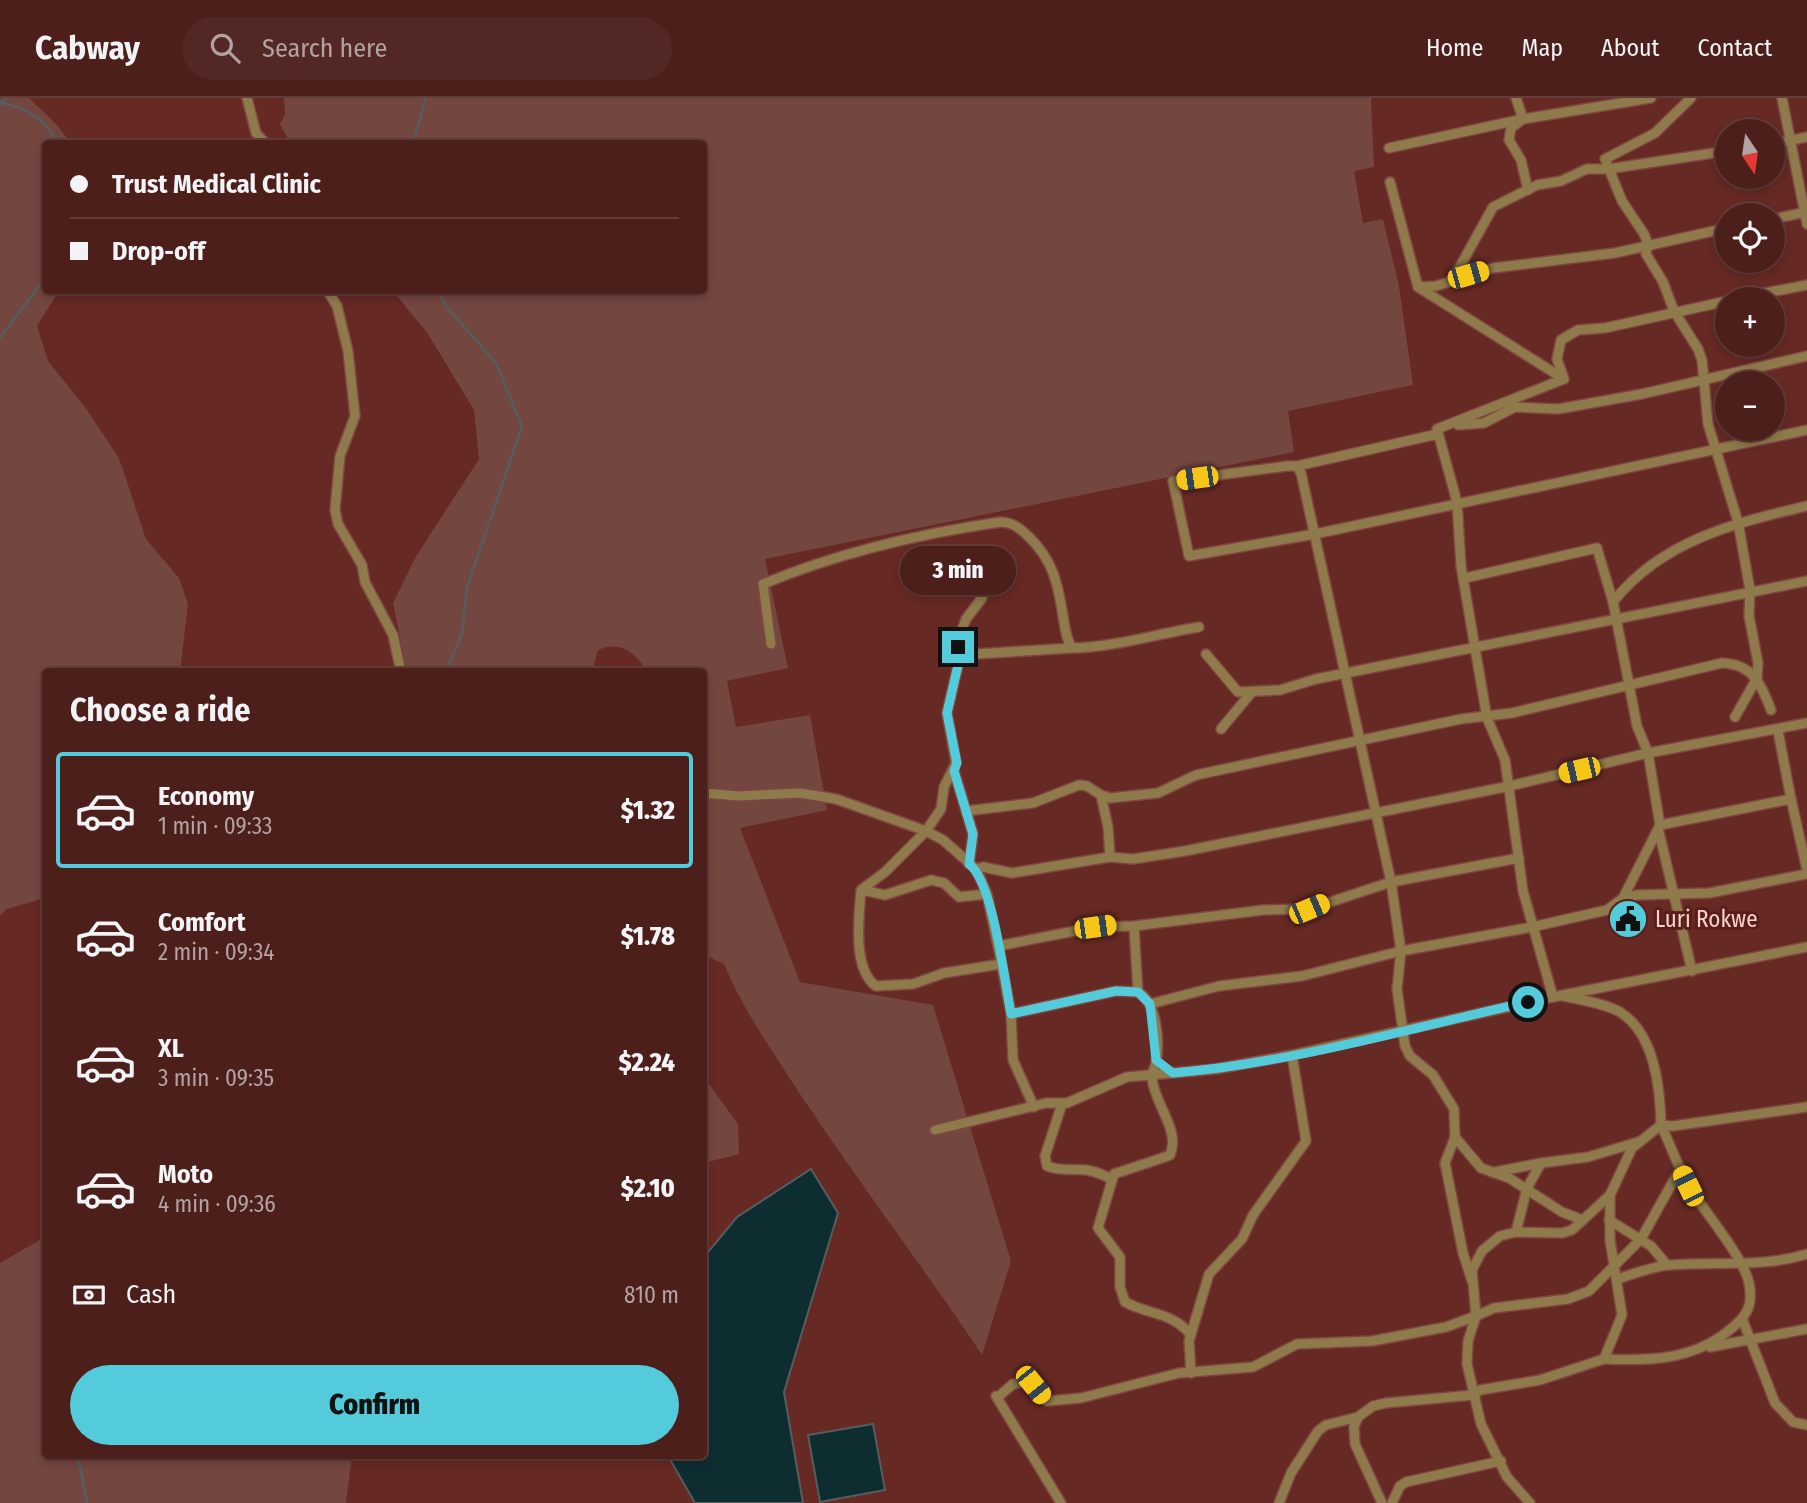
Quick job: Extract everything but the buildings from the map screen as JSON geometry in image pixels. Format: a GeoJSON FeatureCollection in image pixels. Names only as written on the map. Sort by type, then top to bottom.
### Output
{"type":"FeatureCollection","features":[{"type":"Feature","properties":{"kind":"street"},"geometry":{"type":"LineString","coordinates":[[247,98],[256,133],[262,140]]}},
{"type":"Feature","properties":{"kind":"street"},"geometry":{"type":"LineString","coordinates":[[1516,98],[1522,119]]}},
{"type":"Feature","properties":{"kind":"street"},"geometry":{"type":"LineString","coordinates":[[1389,148],[1522,119],[1651,98]]}},
{"type":"Feature","properties":{"kind":"street"},"geometry":{"type":"LineString","coordinates":[[1691,98],[1655,133],[1605,159],[1626,209],[1648,244],[1646,254],[1663,282],[1674,311],[1698,349],[1708,424],[1738,522],[1750,590],[1749,616],[1758,663],[1757,678],[1735,717]]}},
{"type":"Feature","properties":{"kind":"street"},"geometry":{"type":"LineString","coordinates":[[1782,98],[1807,224]]}},
{"type":"Feature","properties":{"kind":"street"},"geometry":{"type":"LineString","coordinates":[[1522,119],[1511,128],[1509,140],[1521,160],[1528,190]]}},
{"type":"Feature","properties":{"kind":"street"},"geometry":{"type":"LineString","coordinates":[[1785,142],[1807,137]]}},
{"type":"Feature","properties":{"kind":"street"},"geometry":{"type":"LineString","coordinates":[[1453,279],[1493,207],[1528,190],[1587,169],[1608,169],[1715,153]]}},
{"type":"Feature","properties":{"kind":"street"},"geometry":{"type":"LineString","coordinates":[[1390,182],[1418,287],[1564,379]]}},
{"type":"Feature","properties":{"kind":"street"},"geometry":{"type":"LineString","coordinates":[[1785,216],[1806,212]]}},
{"type":"Feature","properties":{"kind":"street"},"geometry":{"type":"LineString","coordinates":[[1418,287],[1436,286],[1493,268],[1615,253],[1715,230]]}},
{"type":"Feature","properties":{"kind":"street"},"geometry":{"type":"LineString","coordinates":[[1785,289],[1807,285]]}},
{"type":"Feature","properties":{"kind":"street"},"geometry":{"type":"LineString","coordinates":[[330,294],[337,306],[348,351],[355,416],[340,456],[335,510],[338,524],[362,565],[371,594],[393,635],[400,668]]}},
{"type":"Feature","properties":{"kind":"street"},"geometry":{"type":"LineString","coordinates":[[1564,379],[1558,359],[1561,340],[1578,330],[1605,328],[1715,303]]}},
{"type":"Feature","properties":{"kind":"street"},"geometry":{"type":"LineString","coordinates":[[1807,356],[1703,381],[1558,409],[1515,407],[1484,423],[1297,467],[1173,481],[1189,556],[1315,534],[1807,429]]}},
{"type":"Feature","properties":{"kind":"street"},"geometry":{"type":"LineString","coordinates":[[1438,432],[1564,379]]}},
{"type":"Feature","properties":{"kind":"street"},"geometry":{"type":"LineString","coordinates":[[1438,432],[1457,502],[1461,566],[1487,718],[1504,760],[1510,786],[1519,858],[1532,927],[1558,996]]}},
{"type":"Feature","properties":{"kind":"street"},"geometry":{"type":"LineString","coordinates":[[1297,467],[1315,534],[1391,881],[1401,951],[1397,989],[1405,1030],[1405,1046],[1410,1056],[1433,1074],[1454,1109],[1455,1137],[1448,1149],[1446,1175],[1472,1281]]}},
{"type":"Feature","properties":{"kind":"street"},"geometry":{"type":"LineString","coordinates":[[1613,602],[1631,581],[1666,554],[1702,535],[1738,522],[1807,506]]}},
{"type":"Feature","properties":{"kind":"street"},"geometry":{"type":"LineString","coordinates":[[771,644],[763,584],[826,560],[905,538],[1010,522],[1023,531],[1051,564],[1058,581],[1067,638],[1072,648]]}},
{"type":"Feature","properties":{"kind":"street"},"geometry":{"type":"LineString","coordinates":[[1465,578],[1597,548],[1613,602],[1627,686],[1637,726],[1648,753],[1673,894],[1692,971]]}},
{"type":"Feature","properties":{"kind":"street"},"geometry":{"type":"LineString","coordinates":[[1206,654],[1234,689],[1251,693],[1280,690],[1316,679],[1750,590],[1807,581]]}},
{"type":"Feature","properties":{"kind":"street"},"geometry":{"type":"LineString","coordinates":[[982,598],[961,629],[958,640],[960,655],[948,702],[957,763],[944,788],[941,808],[926,831],[885,872],[861,890],[857,937],[866,975],[873,985],[913,984],[937,974],[1002,964]]}},
{"type":"Feature","properties":{"kind":"street"},"geometry":{"type":"LineString","coordinates":[[960,655],[1109,647],[1149,635],[1199,627]]}},
{"type":"Feature","properties":{"kind":"street"},"geometry":{"type":"LineString","coordinates":[[965,811],[1033,803],[1079,785],[1087,786],[1110,798],[1158,793],[1196,775],[1360,743],[1461,719],[1487,718],[1722,663],[1744,668],[1757,678],[1771,710]]}},
{"type":"Feature","properties":{"kind":"street"},"geometry":{"type":"LineString","coordinates":[[1221,729],[1251,693]]}},
{"type":"Feature","properties":{"kind":"street"},"geometry":{"type":"LineString","coordinates":[[973,866],[1012,873],[1110,857],[1133,859],[1185,851],[1510,786],[1648,753],[1778,731],[1807,723]]}},
{"type":"Feature","properties":{"kind":"street"},"geometry":{"type":"LineString","coordinates":[[1623,898],[1724,891],[1807,872],[1778,731]]}},
{"type":"Feature","properties":{"kind":"street"},"geometry":{"type":"LineString","coordinates":[[954,771],[973,834],[973,866]]}},
{"type":"Feature","properties":{"kind":"street"},"geometry":{"type":"LineString","coordinates":[[707,793],[738,796],[771,793],[821,795],[926,831],[943,840],[973,866],[987,894],[1002,964],[1011,1014],[1013,1060],[1034,1107]]}},
{"type":"Feature","properties":{"kind":"street"},"geometry":{"type":"LineString","coordinates":[[1101,795],[1108,827],[1110,857]]}},
{"type":"Feature","properties":{"kind":"street"},"geometry":{"type":"LineString","coordinates":[[1150,1004],[1219,986],[1303,976],[1401,951],[1607,910],[1623,898],[1660,829],[1791,799]]}},
{"type":"Feature","properties":{"kind":"street"},"geometry":{"type":"LineString","coordinates":[[998,946],[1095,927],[1134,926],[1263,910],[1309,909],[1391,881],[1519,858]]}},
{"type":"Feature","properties":{"kind":"street"},"geometry":{"type":"LineString","coordinates":[[861,890],[885,895],[931,880],[944,883],[959,897],[987,894]]}},
{"type":"Feature","properties":{"kind":"street"},"geometry":{"type":"LineString","coordinates":[[1134,926],[1138,992],[1150,1004],[1156,1060],[1152,1075],[1155,1095],[1173,1136],[1172,1151],[1165,1157],[1121,1170],[1111,1179],[1108,1202],[1098,1228],[1120,1257],[1123,1300],[1138,1309],[1170,1316],[1190,1334]]}},
{"type":"Feature","properties":{"kind":"street"},"geometry":{"type":"LineString","coordinates":[[935,1130],[1046,1103],[1062,1104],[1127,1077],[1216,1069],[1292,1055],[1558,996],[1807,947]]}},
{"type":"Feature","properties":{"kind":"street"},"geometry":{"type":"LineString","coordinates":[[1011,1014],[1116,991],[1138,992]]}},
{"type":"Feature","properties":{"kind":"street"},"geometry":{"type":"LineString","coordinates":[[1558,996],[1618,1011],[1644,1038],[1660,1095],[1661,1125],[1680,1169],[1750,1285],[1749,1309],[1742,1321],[1704,1348]]}},
{"type":"Feature","properties":{"kind":"street"},"geometry":{"type":"LineString","coordinates":[[1191,1373],[1190,1334],[1209,1275],[1242,1239],[1253,1216],[1306,1141],[1292,1055]]}},
{"type":"Feature","properties":{"kind":"street"},"geometry":{"type":"LineString","coordinates":[[1156,1060],[1173,1073]]}},
{"type":"Feature","properties":{"kind":"street"},"geometry":{"type":"LineString","coordinates":[[1062,1104],[1045,1156],[1047,1166],[1060,1169],[1082,1167],[1111,1179]]}},
{"type":"Feature","properties":{"kind":"street"},"geometry":{"type":"LineString","coordinates":[[1530,1503],[1507,1477],[1481,1424],[1467,1364],[1468,1341],[1476,1316],[1472,1270],[1482,1251],[1500,1236],[1516,1232],[1562,1233],[1572,1230],[1609,1195],[1632,1148],[1661,1125],[1673,1126],[1807,1107]]}},
{"type":"Feature","properties":{"kind":"street"},"geometry":{"type":"LineString","coordinates":[[1455,1137],[1476,1163],[1527,1188],[1562,1212],[1583,1220]]}},
{"type":"Feature","properties":{"kind":"street"},"geometry":{"type":"LineString","coordinates":[[1494,1172],[1588,1157],[1639,1142]]}},
{"type":"Feature","properties":{"kind":"street"},"geometry":{"type":"LineString","coordinates":[[1516,1232],[1527,1188],[1541,1163]]}},
{"type":"Feature","properties":{"kind":"street"},"geometry":{"type":"LineString","coordinates":[[1060,1503],[997,1396],[1013,1384],[1027,1381],[1051,1402],[1191,1373],[1253,1367],[1297,1344],[1346,1344],[1393,1338],[1446,1327],[1515,1304],[1580,1296],[1599,1283],[1641,1238],[1680,1169]]}},
{"type":"Feature","properties":{"kind":"street"},"geometry":{"type":"LineString","coordinates":[[1604,1359],[1622,1315],[1613,1266],[1609,1195]]}},
{"type":"Feature","properties":{"kind":"street"},"geometry":{"type":"LineString","coordinates":[[1609,1220],[1641,1238],[1667,1265]]}},
{"type":"Feature","properties":{"kind":"street"},"geometry":{"type":"LineString","coordinates":[[1617,1279],[1667,1265],[1738,1262],[1758,1265],[1807,1254]]}},
{"type":"Feature","properties":{"kind":"street"},"geometry":{"type":"LineString","coordinates":[[1742,1321],[1775,1403],[1793,1422],[1807,1424]]}},
{"type":"Feature","properties":{"kind":"street"},"geometry":{"type":"LineString","coordinates":[[1279,1503],[1291,1473],[1318,1431],[1326,1425],[1358,1417],[1374,1406],[1473,1395],[1480,1390],[1539,1380],[1604,1359],[1664,1357],[1749,1338],[1807,1329]]}},
{"type":"Feature","properties":{"kind":"street"},"geometry":{"type":"LineString","coordinates":[[1358,1417],[1354,1427],[1356,1444],[1382,1503]]}},
{"type":"Feature","properties":{"kind":"street"},"geometry":{"type":"LineString","coordinates":[[1392,1503],[1400,1486],[1406,1482],[1484,1467],[1501,1461]]}},
{"type":"Feature","properties":{"kind":"shaded area"},"geometry":{"type":"Polygon","coordinates":[[[0,98],[29,98],[69,140],[42,140],[42,294],[57,294],[37,326],[48,361],[85,407],[119,458],[146,539],[179,578],[188,604],[180,668],[42,668],[42,899],[7,909],[0,915],[0,98]]]}},
{"type":"Feature","properties":{"kind":"shaded area"},"geometry":{"type":"Polygon","coordinates":[[[284,98],[1371,98],[1374,167],[1354,171],[1363,223],[1383,219],[1399,286],[1413,385],[1288,411],[1294,452],[765,559],[788,668],[727,681],[736,727],[810,715],[827,810],[740,828],[800,982],[933,1005],[1011,1261],[982,1355],[802,1097],[750,1016],[724,964],[707,956],[707,668],[644,668],[627,650],[613,646],[598,650],[595,668],[406,668],[393,603],[415,558],[479,459],[474,410],[428,334],[395,294],[707,294],[707,140],[289,140],[280,124],[285,115],[284,98]]]}},
{"type":"Feature","properties":{"kind":"shaded area"},"geometry":{"type":"Polygon","coordinates":[[[707,1081],[738,1124],[739,1154],[707,1162],[707,1081]]]}},
{"type":"Feature","properties":{"kind":"shaded area"},"geometry":{"type":"Polygon","coordinates":[[[42,1239],[42,1459],[352,1459],[346,1503],[0,1503],[0,1263],[42,1239]]]}},
{"type":"Feature","properties":{"kind":"water"},"geometry":{"type":"Polygon","coordinates":[[[811,1169],[838,1213],[784,1392],[803,1503],[695,1503],[670,1459],[707,1459],[707,1253],[737,1217],[811,1169]]]}},
{"type":"Feature","properties":{"kind":"water"},"geometry":{"type":"Polygon","coordinates":[[[873,1424],[885,1490],[820,1502],[808,1435],[873,1424]]]}},
{"type":"Feature","properties":{"kind":"waterway"},"geometry":{"type":"LineString","coordinates":[[1,103],[7,98]]}},
{"type":"Feature","properties":{"kind":"waterway"},"geometry":{"type":"LineString","coordinates":[[414,140],[426,98]]}},
{"type":"Feature","properties":{"kind":"waterway"},"geometry":{"type":"LineString","coordinates":[[0,103],[18,107],[34,116],[48,128],[55,140]]}},
{"type":"Feature","properties":{"kind":"waterway"},"geometry":{"type":"LineString","coordinates":[[0,338],[42,282]]}},
{"type":"Feature","properties":{"kind":"waterway"},"geometry":{"type":"LineString","coordinates":[[439,294],[446,306],[496,363],[522,426],[467,588],[462,633],[448,668]]}},
{"type":"Feature","properties":{"kind":"waterway"},"geometry":{"type":"LineString","coordinates":[[79,1459],[87,1503]]}},
{"type":"Feature","properties":{"kind":"place","name":"Luri Rokwe"},"geometry":{"type":"Point","coordinates":[1628,919]}},
{"type":"Feature","properties":{"kind":"route"},"geometry":{"type":"LineString","coordinates":[[958,647],[960,655],[957,673],[947,713],[957,763],[954,771],[973,834],[969,864],[976,869],[987,894],[1011,1014],[1116,991],[1138,992],[1149,1000],[1155,1024],[1156,1060],[1173,1073],[1216,1069],[1292,1055],[1528,1002]]}}]}
